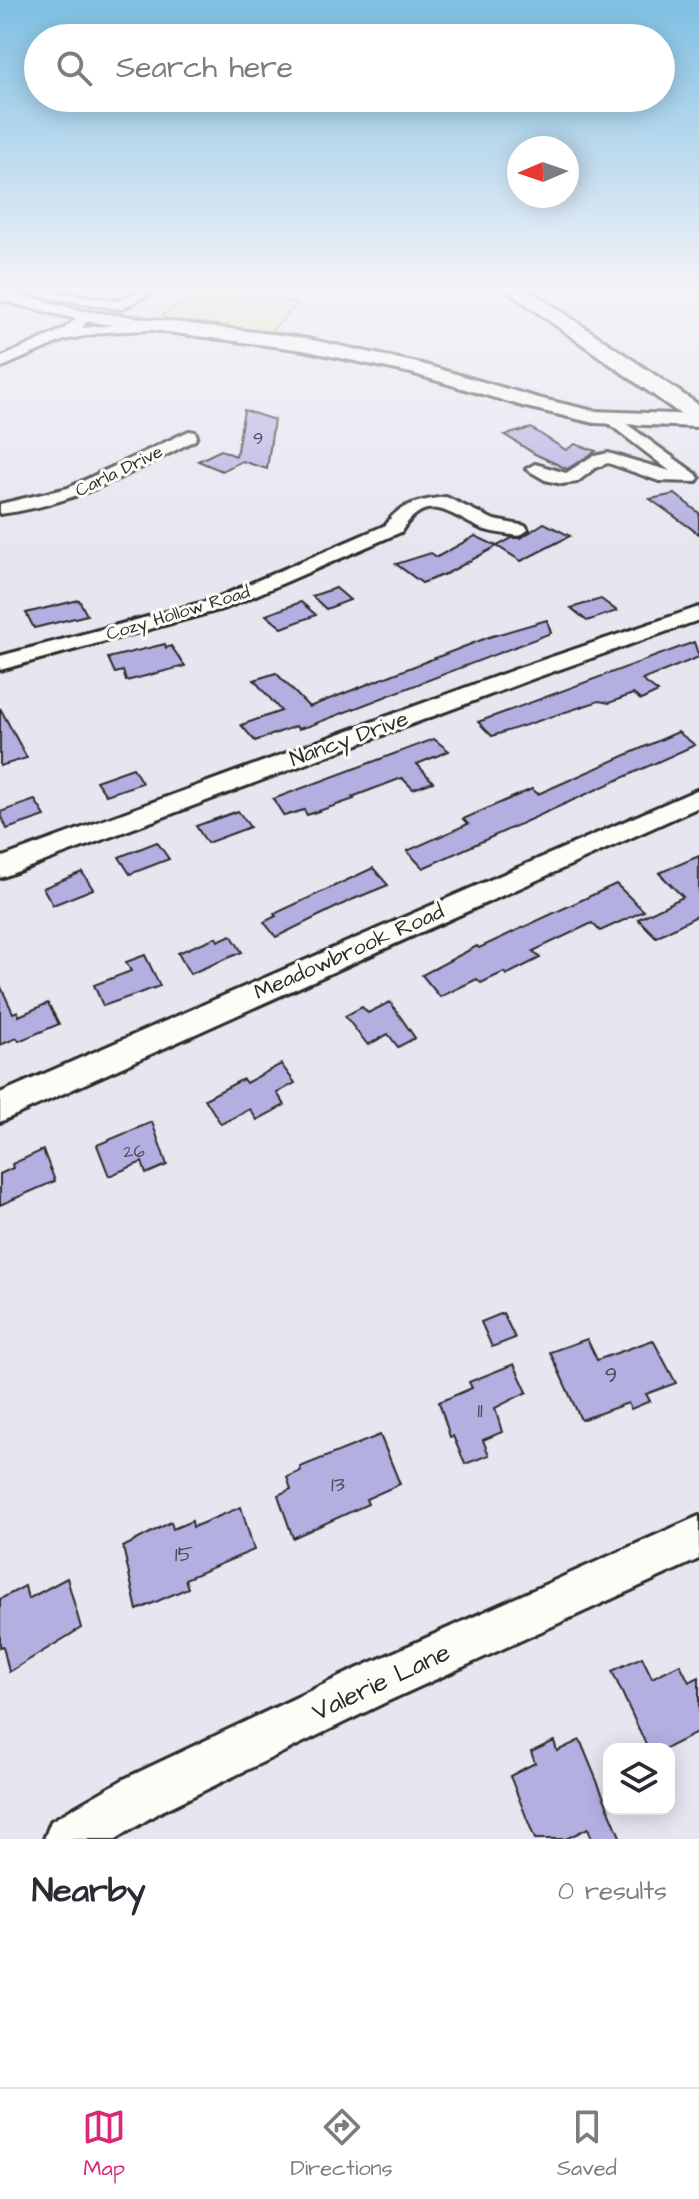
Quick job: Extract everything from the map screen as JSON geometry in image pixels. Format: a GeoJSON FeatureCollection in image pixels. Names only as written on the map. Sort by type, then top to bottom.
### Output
{"type":"FeatureCollection","features":[{"type":"Feature","properties":{"kind":"highway"},"geometry":{"type":"LineString","coordinates":[[635,373],[694,414]]}},
{"type":"Feature","properties":{"kind":"main road"},"geometry":{"type":"LineString","coordinates":[[432,373],[565,411],[614,420],[694,414]]}},
{"type":"Feature","properties":{"kind":"street"},"geometry":{"type":"LineString","coordinates":[[614,420],[693,481]]}},
{"type":"Feature","properties":{"kind":"street","name":"Carla Drive"},"geometry":{"type":"LineString","coordinates":[[0,509],[38,504],[83,490],[189,436]]}},
{"type":"Feature","properties":{"kind":"street"},"geometry":{"type":"LineString","coordinates":[[535,469],[553,479],[566,481],[600,459],[612,458],[649,473],[693,481]]}},
{"type":"Feature","properties":{"kind":"street","name":"Cozy Hollow Road"},"geometry":{"type":"LineString","coordinates":[[0,663],[219,604],[394,528],[397,521],[418,507],[446,502],[489,525],[519,530]]}},
{"type":"Feature","properties":{"kind":"street","name":"Nancy Drive"},"geometry":{"type":"LineString","coordinates":[[0,868],[527,673],[699,613]]}},
{"type":"Feature","properties":{"kind":"street","name":"Meadowbrook Road"},"geometry":{"type":"LineString","coordinates":[[0,1108],[699,797]]}},
{"type":"Feature","properties":{"kind":"street","name":"Valerie Lane"},"geometry":{"type":"LineString","coordinates":[[69,1839],[141,1796],[297,1721],[699,1537]]}},
{"type":"Feature","properties":{"kind":"building"},"geometry":{"type":"Polygon","coordinates":[[[244,410],[274,420],[267,469],[242,461],[222,471],[198,461],[221,450],[236,456],[244,410]]]}},
{"type":"Feature","properties":{"kind":"building"},"geometry":{"type":"Polygon","coordinates":[[[531,428],[566,450],[575,444],[596,451],[567,469],[505,435],[531,428]]]}},
{"type":"Feature","properties":{"kind":"building"},"geometry":{"type":"Polygon","coordinates":[[[675,494],[699,513],[699,534],[650,499],[675,494]]]}},
{"type":"Feature","properties":{"kind":"building"},"geometry":{"type":"Polygon","coordinates":[[[544,523],[570,536],[521,561],[497,546],[512,538],[521,538],[544,523]]]}},
{"type":"Feature","properties":{"kind":"building"},"geometry":{"type":"Polygon","coordinates":[[[475,536],[497,546],[448,573],[422,583],[396,564],[431,553],[437,557],[475,536]]]}},
{"type":"Feature","properties":{"kind":"building"},"geometry":{"type":"Polygon","coordinates":[[[336,588],[350,600],[326,609],[312,596],[336,588]]]}},
{"type":"Feature","properties":{"kind":"building"},"geometry":{"type":"Polygon","coordinates":[[[601,599],[617,611],[587,621],[571,608],[601,599]]]}},
{"type":"Feature","properties":{"kind":"building"},"geometry":{"type":"Polygon","coordinates":[[[79,600],[87,615],[34,628],[26,613],[79,600]]]}},
{"type":"Feature","properties":{"kind":"building"},"geometry":{"type":"Polygon","coordinates":[[[301,602],[316,615],[282,628],[266,615],[301,602]]]}},
{"type":"Feature","properties":{"kind":"building"},"geometry":{"type":"Polygon","coordinates":[[[547,620],[551,633],[309,726],[298,729],[296,726],[255,741],[241,725],[281,711],[254,680],[276,673],[309,707],[489,637],[547,620]]]}},
{"type":"Feature","properties":{"kind":"building"},"geometry":{"type":"Polygon","coordinates":[[[694,642],[699,657],[642,680],[658,692],[641,700],[633,694],[609,703],[599,701],[492,736],[478,722],[694,642]]]}},
{"type":"Feature","properties":{"kind":"building"},"geometry":{"type":"Polygon","coordinates":[[[165,644],[166,648],[171,646],[185,666],[126,681],[123,671],[115,673],[108,658],[165,644]]]}},
{"type":"Feature","properties":{"kind":"building"},"geometry":{"type":"Polygon","coordinates":[[[0,708],[27,758],[0,766],[0,708]]]}},
{"type":"Feature","properties":{"kind":"building"},"geometry":{"type":"Polygon","coordinates":[[[678,732],[695,745],[423,868],[407,851],[468,824],[463,819],[532,789],[538,794],[678,732]]]}},
{"type":"Feature","properties":{"kind":"building"},"geometry":{"type":"Polygon","coordinates":[[[434,739],[449,751],[417,764],[433,782],[413,789],[402,778],[307,815],[304,810],[284,816],[273,799],[434,739]]]}},
{"type":"Feature","properties":{"kind":"building"},"geometry":{"type":"Polygon","coordinates":[[[133,768],[142,783],[106,795],[96,781],[133,768]]]}},
{"type":"Feature","properties":{"kind":"building"},"geometry":{"type":"Polygon","coordinates":[[[35,800],[45,816],[7,829],[0,812],[35,800]]]}},
{"type":"Feature","properties":{"kind":"building"},"geometry":{"type":"Polygon","coordinates":[[[238,811],[250,827],[207,843],[196,826],[238,811]]]}},
{"type":"Feature","properties":{"kind":"building"},"geometry":{"type":"Polygon","coordinates":[[[157,842],[169,859],[130,874],[119,857],[157,842]]]}},
{"type":"Feature","properties":{"kind":"building"},"geometry":{"type":"Polygon","coordinates":[[[699,856],[699,915],[656,937],[638,919],[683,897],[659,873],[699,856]]]}},
{"type":"Feature","properties":{"kind":"building"},"geometry":{"type":"Polygon","coordinates":[[[373,868],[388,885],[276,937],[264,922],[276,916],[274,914],[373,868]]]}},
{"type":"Feature","properties":{"kind":"building"},"geometry":{"type":"Polygon","coordinates":[[[82,872],[93,889],[53,905],[43,888],[82,872]]]}},
{"type":"Feature","properties":{"kind":"building"},"geometry":{"type":"Polygon","coordinates":[[[616,884],[644,911],[600,931],[592,923],[533,951],[540,958],[506,975],[504,972],[481,983],[477,979],[440,997],[422,975],[477,946],[479,948],[616,884]]]}},
{"type":"Feature","properties":{"kind":"building"},"geometry":{"type":"Polygon","coordinates":[[[231,935],[242,952],[190,974],[178,953],[216,937],[218,941],[231,935]]]}},
{"type":"Feature","properties":{"kind":"building"},"geometry":{"type":"Polygon","coordinates":[[[145,955],[160,986],[103,1006],[94,985],[131,971],[126,962],[145,955]]]}},
{"type":"Feature","properties":{"kind":"building"},"geometry":{"type":"Polygon","coordinates":[[[0,985],[13,1013],[18,1011],[19,1016],[48,1003],[59,1024],[19,1041],[17,1038],[0,1045],[0,985]]]}},
{"type":"Feature","properties":{"kind":"building"},"geometry":{"type":"Polygon","coordinates":[[[390,1002],[415,1038],[398,1047],[388,1034],[368,1045],[345,1016],[362,1007],[368,1013],[390,1002]]]}},
{"type":"Feature","properties":{"kind":"building"},"geometry":{"type":"Polygon","coordinates":[[[281,1064],[295,1083],[277,1093],[285,1105],[257,1120],[250,1109],[221,1124],[205,1099],[243,1079],[246,1083],[281,1064]]]}},
{"type":"Feature","properties":{"kind":"building"},"geometry":{"type":"Polygon","coordinates":[[[152,1122],[167,1165],[146,1174],[142,1162],[109,1176],[97,1145],[152,1122]]]}},
{"type":"Feature","properties":{"kind":"building"},"geometry":{"type":"Polygon","coordinates":[[[43,1150],[55,1181],[0,1205],[0,1174],[13,1168],[12,1164],[43,1150]]]}},
{"type":"Feature","properties":{"kind":"building"},"geometry":{"type":"Polygon","coordinates":[[[503,1313],[515,1338],[492,1347],[481,1322],[503,1313]]]}},
{"type":"Feature","properties":{"kind":"building"},"geometry":{"type":"Polygon","coordinates":[[[587,1339],[597,1360],[653,1340],[676,1383],[646,1394],[650,1401],[631,1409],[628,1403],[581,1420],[550,1352],[587,1339]]]}},
{"type":"Feature","properties":{"kind":"building"},"geometry":{"type":"Polygon","coordinates":[[[514,1364],[527,1392],[495,1408],[502,1432],[483,1440],[489,1455],[465,1464],[453,1436],[450,1437],[439,1402],[472,1388],[469,1382],[514,1364]]]}},
{"type":"Feature","properties":{"kind":"building"},"geometry":{"type":"Polygon","coordinates":[[[380,1435],[400,1484],[366,1499],[368,1504],[293,1538],[278,1495],[291,1489],[287,1477],[301,1471],[300,1467],[380,1435]]]}},
{"type":"Feature","properties":{"kind":"building"},"geometry":{"type":"Polygon","coordinates":[[[241,1507],[254,1550],[185,1579],[188,1588],[137,1610],[123,1547],[171,1522],[173,1529],[192,1521],[193,1527],[241,1507]]]}},
{"type":"Feature","properties":{"kind":"building"},"geometry":{"type":"Polygon","coordinates":[[[67,1578],[81,1628],[9,1672],[3,1646],[0,1647],[0,1599],[25,1586],[28,1599],[67,1578]]]}},
{"type":"Feature","properties":{"kind":"building"},"geometry":{"type":"Polygon","coordinates":[[[642,1657],[652,1678],[680,1664],[689,1682],[699,1677],[699,1732],[675,1744],[645,1743],[612,1671],[642,1657]]]}},
{"type":"Feature","properties":{"kind":"building"},"geometry":{"type":"Polygon","coordinates":[[[580,1740],[603,1796],[603,1815],[611,1815],[621,1839],[592,1839],[588,1828],[566,1839],[535,1839],[510,1776],[535,1763],[531,1752],[554,1741],[557,1751],[580,1740]]]}}]}
